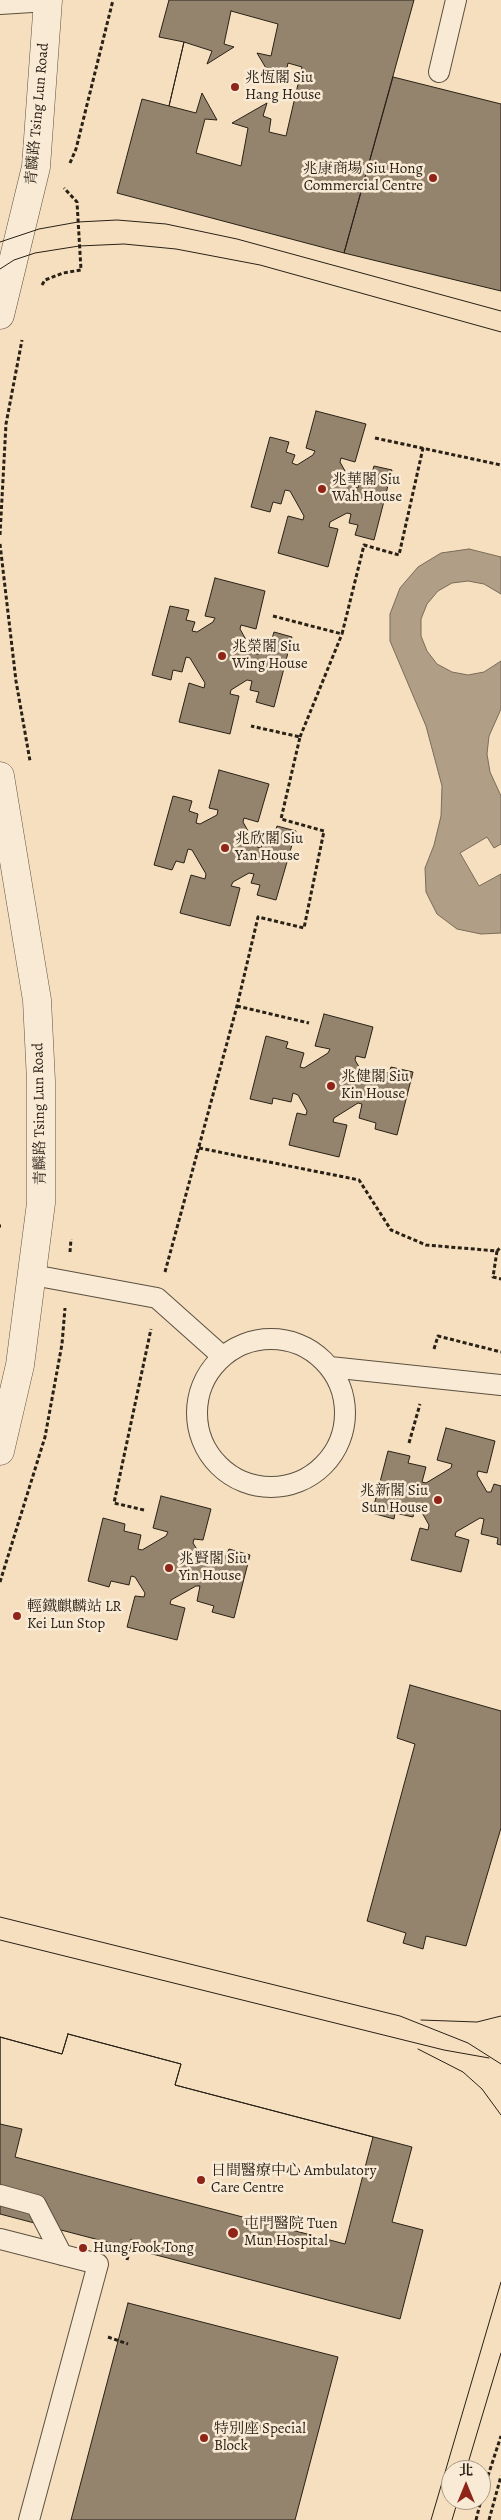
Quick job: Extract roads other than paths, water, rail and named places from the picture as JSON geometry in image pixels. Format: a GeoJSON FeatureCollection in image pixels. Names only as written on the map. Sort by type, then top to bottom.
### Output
{"type":"FeatureCollection","features":[{"type":"Feature","properties":{"kind":"street","name":"青麟路 Tsing Lun Road"},"geometry":{"type":"LineString","coordinates":[[0,315],[36,167],[48,0]]}},
{"type":"Feature","properties":{"kind":"street","name":"青麟路 Tsing Lun Road"},"geometry":{"type":"LineString","coordinates":[[0,776],[37,1000],[41,1081],[41,1203],[20,1365],[0,1451]]}},
{"type":"Feature","properties":{"kind":"lane"},"geometry":{"type":"LineString","coordinates":[[0,4],[48,0]]}},
{"type":"Feature","properties":{"kind":"lane"},"geometry":{"type":"LineString","coordinates":[[439,72],[456,0]]}},
{"type":"Feature","properties":{"kind":"lane"},"geometry":{"type":"LineString","coordinates":[[33,1275],[157,1298],[222,1356]]}},
{"type":"Feature","properties":{"kind":"lane"},"geometry":{"type":"LineString","coordinates":[[266,1338],[291,1341],[312,1351],[330,1367],[342,1389],[346,1413],[341,1438],[329,1460],[311,1475],[287,1485],[263,1487],[239,1480],[218,1466],[204,1446],[196,1423],[197,1398],[206,1374],[222,1356],[243,1344],[266,1338]]}},
{"type":"Feature","properties":{"kind":"lane"},"geometry":{"type":"LineString","coordinates":[[330,1367],[501,1385]]}},
{"type":"Feature","properties":{"kind":"lane"},"geometry":{"type":"LineString","coordinates":[[0,2195],[36,2205],[62,2255]]}},
{"type":"Feature","properties":{"kind":"lane"},"geometry":{"type":"LineString","coordinates":[[0,2239],[98,2264],[29,2520]]}},
{"type":"Feature","properties":{"kind":"tram line"},"geometry":{"type":"LineString","coordinates":[[0,242],[39,229],[78,222],[117,220],[166,224],[237,239],[501,311]]}},
{"type":"Feature","properties":{"kind":"tram line"},"geometry":{"type":"LineString","coordinates":[[0,269],[14,260],[35,253],[79,246],[124,244],[176,249],[260,265],[501,332]]}},
{"type":"Feature","properties":{"kind":"tram line"},"geometry":{"type":"LineString","coordinates":[[0,1917],[400,2016],[468,2043],[501,2064]]}},
{"type":"Feature","properties":{"kind":"tram line"},"geometry":{"type":"LineString","coordinates":[[0,1940],[444,2050],[489,2058]]}},
{"type":"Feature","properties":{"kind":"tram line"},"geometry":{"type":"LineString","coordinates":[[421,2020],[477,2022],[501,2016]]}},
{"type":"Feature","properties":{"kind":"tram line"},"geometry":{"type":"LineString","coordinates":[[418,2049],[463,2072],[482,2089],[501,2115]]}},
{"type":"Feature","properties":{"kind":"tram line"},"geometry":{"type":"LineString","coordinates":[[431,2520],[501,2282]]}},
{"type":"Feature","properties":{"kind":"tram line"},"geometry":{"type":"LineString","coordinates":[[469,2460],[501,2353]]}},
{"type":"Feature","properties":{"kind":"tram line"},"geometry":{"type":"LineString","coordinates":[[452,2520],[455,2510]]}},
{"type":"Feature","properties":{"kind":"place","name":"兆恆閣 Siu Hang House"},"geometry":{"type":"Point","coordinates":[235,87]}},
{"type":"Feature","properties":{"kind":"place","name":"兆康商場 Siu Hong Commercial Centre"},"geometry":{"type":"Point","coordinates":[433,178]}},
{"type":"Feature","properties":{"kind":"place","name":"兆華閣 Siu Wah House"},"geometry":{"type":"Point","coordinates":[322,489]}},
{"type":"Feature","properties":{"kind":"place","name":"兆榮閣 Siu Wing House"},"geometry":{"type":"Point","coordinates":[222,656]}},
{"type":"Feature","properties":{"kind":"place","name":"兆欣閣 Siu Yan House"},"geometry":{"type":"Point","coordinates":[225,848]}},
{"type":"Feature","properties":{"kind":"place","name":"兆健閣 Siu Kin House"},"geometry":{"type":"Point","coordinates":[331,1086]}},
{"type":"Feature","properties":{"kind":"place","name":"兆新閣 Siu Sun House"},"geometry":{"type":"Point","coordinates":[438,1500]}},
{"type":"Feature","properties":{"kind":"place","name":"兆賢閣 Siu Yin House"},"geometry":{"type":"Point","coordinates":[169,1568]}},
{"type":"Feature","properties":{"kind":"place","name":"輕鐵麒麟站 LR Kei Lun Stop"},"geometry":{"type":"Point","coordinates":[17,1616]}},
{"type":"Feature","properties":{"kind":"place","name":"日間醫療中心 Ambulatory Care Centre"},"geometry":{"type":"Point","coordinates":[201,2180]}},
{"type":"Feature","properties":{"kind":"place","name":"屯門醫院 Tuen Mun Hospital"},"geometry":{"type":"Point","coordinates":[233,2233]}},
{"type":"Feature","properties":{"kind":"place","name":"Hung Fook Tong"},"geometry":{"type":"Point","coordinates":[83,2248]}},
{"type":"Feature","properties":{"kind":"place","name":"特別座 Special Block"},"geometry":{"type":"Point","coordinates":[204,2438]}}]}
